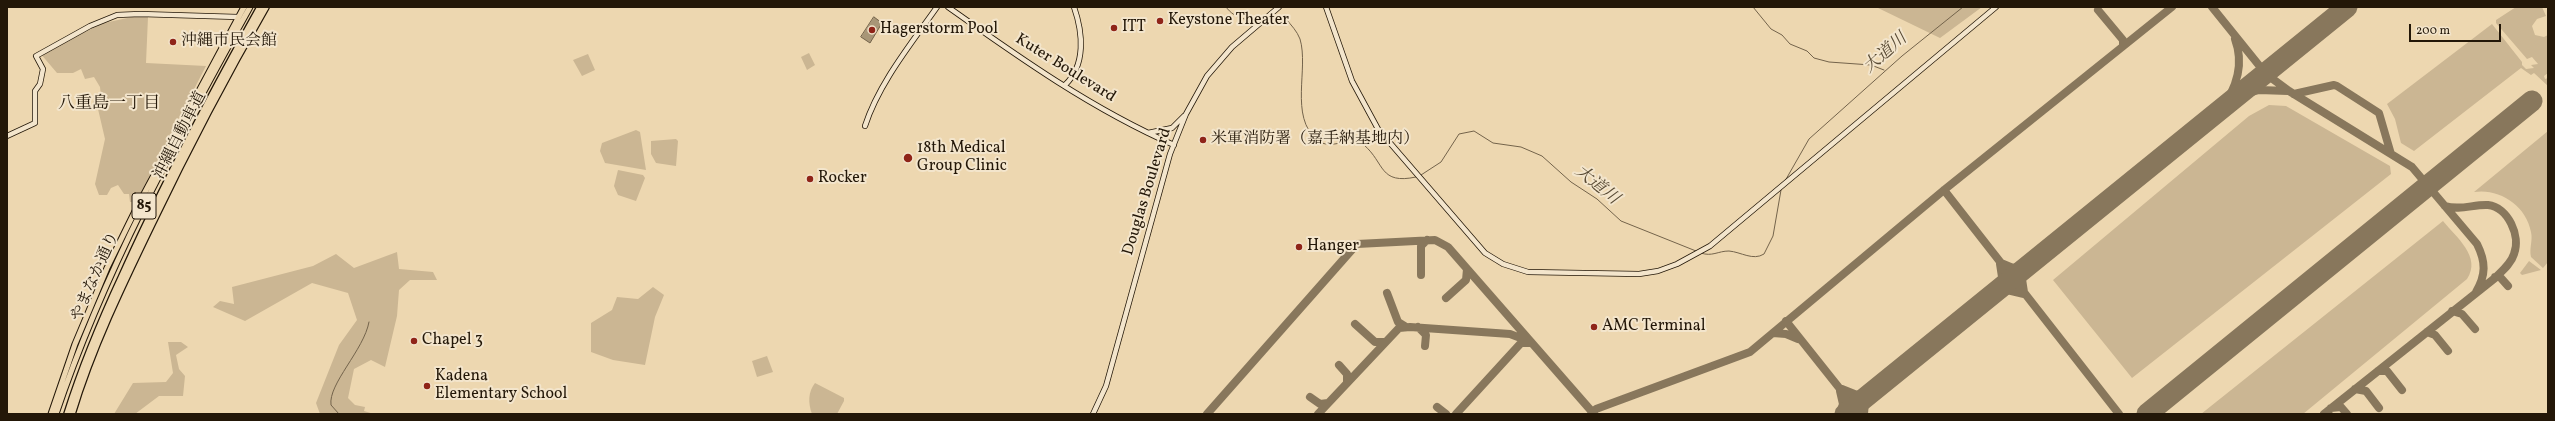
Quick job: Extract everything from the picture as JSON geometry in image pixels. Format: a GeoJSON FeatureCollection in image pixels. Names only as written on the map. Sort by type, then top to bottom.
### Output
{"type":"FeatureCollection","features":[{"type":"Feature","properties":{"kind":"highway","name":"沖縄自動車道"},"geometry":{"type":"LineString","coordinates":[[67,414],[94,340],[134,249],[170,175],[260,7]]}},
{"type":"Feature","properties":{"kind":"highway","name":"沖縄自動車道"},"geometry":{"type":"LineString","coordinates":[[72,414],[98,342],[138,251],[214,102],[266,7]]}},
{"type":"Feature","properties":{"kind":"main road","name":"やまなか通り"},"geometry":{"type":"LineString","coordinates":[[51,414],[96,292],[137,207],[244,7]]}},
{"type":"Feature","properties":{"kind":"main road","name":"やまなか通り"},"geometry":{"type":"LineString","coordinates":[[56,414],[77,346],[127,240],[250,7]]}},
{"type":"Feature","properties":{"kind":"street"},"geometry":{"type":"LineString","coordinates":[[865,126],[882,89],[937,7]]}},
{"type":"Feature","properties":{"kind":"street","name":"Kuter Boulevard"},"geometry":{"type":"LineString","coordinates":[[948,7],[1064,87],[1146,133],[1174,145]]}},
{"type":"Feature","properties":{"kind":"street"},"geometry":{"type":"LineString","coordinates":[[1065,85],[1073,77],[1081,47],[1080,25],[1074,7]]}},
{"type":"Feature","properties":{"kind":"street","name":"Douglas Boulevard"},"geometry":{"type":"LineString","coordinates":[[1093,414],[1106,386],[1174,145],[1186,114],[1210,72],[1253,28],[1279,7]]}},
{"type":"Feature","properties":{"kind":"street"},"geometry":{"type":"LineString","coordinates":[[1326,7],[1352,81],[1378,129],[1485,253],[1503,264],[1528,272],[1639,274],[1658,271],[1677,264],[1710,246],[1996,7]]}},
{"type":"Feature","properties":{"kind":"street"},"geometry":{"type":"LineString","coordinates":[[7,136],[35,123],[35,91],[40,84],[43,69],[36,56],[90,26],[117,15],[140,14],[238,17]]}},
{"type":"Feature","properties":{"kind":"street"},"geometry":{"type":"LineString","coordinates":[[1146,133],[1172,128],[1186,114]]}},
{"type":"Feature","properties":{"kind":"shaded area"},"geometry":{"type":"Polygon","coordinates":[[[1876,7],[1982,7],[1940,38],[1876,7]]]}},
{"type":"Feature","properties":{"kind":"shaded area"},"geometry":{"type":"Polygon","coordinates":[[[2516,7],[2542,7],[2546,16],[2537,19],[2532,26],[2535,35],[2544,37],[2548,35],[2548,73],[2544,76],[2545,79],[2548,78],[2548,86],[2534,73],[2531,75],[2521,68],[2414,151],[2401,143],[2395,119],[2387,104],[2492,24],[2526,69],[2534,68],[2531,65],[2538,64],[2532,57],[2527,59],[2496,23],[2496,20],[2516,7]]]}},
{"type":"Feature","properties":{"kind":"shaded area"},"geometry":{"type":"Polygon","coordinates":[[[132,17],[148,17],[146,63],[206,66],[136,202],[130,202],[129,194],[124,194],[118,185],[111,188],[107,195],[99,195],[95,184],[105,139],[98,109],[94,109],[93,101],[101,96],[100,87],[94,77],[85,79],[81,69],[73,73],[57,73],[40,53],[104,23],[132,17]]]}},
{"type":"Feature","properties":{"kind":"shaded area","name":"Hagerstorm Pool"},"geometry":{"type":"Polygon","coordinates":[[[874,17],[882,23],[870,43],[861,37],[874,17]]]}},
{"type":"Feature","properties":{"kind":"shaded area"},"geometry":{"type":"Polygon","coordinates":[[[809,53],[815,65],[807,70],[801,57],[809,53]]]}},
{"type":"Feature","properties":{"kind":"shaded area"},"geometry":{"type":"Polygon","coordinates":[[[588,54],[595,70],[582,76],[573,60],[588,54]]]}},
{"type":"Feature","properties":{"kind":"shaded area"},"geometry":{"type":"Polygon","coordinates":[[[2269,105],[2286,106],[2390,166],[2391,174],[2132,378],[2053,280],[2249,116],[2269,105]]]}},
{"type":"Feature","properties":{"kind":"shaded area"},"geometry":{"type":"Polygon","coordinates":[[[636,130],[640,132],[646,170],[605,163],[600,151],[602,143],[636,130]]]}},
{"type":"Feature","properties":{"kind":"shaded area"},"geometry":{"type":"Polygon","coordinates":[[[2548,131],[2548,262],[2543,268],[2531,257],[2531,232],[2524,214],[2517,206],[2510,200],[2493,193],[2483,191],[2474,192],[2548,131]]]}},
{"type":"Feature","properties":{"kind":"shaded area"},"geometry":{"type":"Polygon","coordinates":[[[676,139],[678,141],[676,166],[656,163],[651,154],[651,141],[676,139]]]}},
{"type":"Feature","properties":{"kind":"shaded area"},"geometry":{"type":"Polygon","coordinates":[[[618,170],[643,175],[645,178],[636,201],[618,195],[614,186],[618,170]]]}},
{"type":"Feature","properties":{"kind":"shaded area"},"geometry":{"type":"Polygon","coordinates":[[[2443,221],[2466,248],[2469,255],[2471,271],[2467,279],[2303,414],[2201,414],[2443,221]]]}},
{"type":"Feature","properties":{"kind":"shaded area"},"geometry":{"type":"Polygon","coordinates":[[[397,252],[399,269],[433,272],[437,280],[410,280],[399,290],[397,316],[385,367],[371,360],[354,369],[348,398],[355,405],[365,407],[364,411],[374,414],[320,414],[316,403],[339,345],[357,320],[348,293],[312,283],[245,321],[213,307],[220,301],[234,304],[232,287],[313,266],[336,254],[354,268],[397,252]]]}},
{"type":"Feature","properties":{"kind":"shaded area"},"geometry":{"type":"Polygon","coordinates":[[[2529,261],[2541,270],[2522,275],[2520,273],[2529,261]]]}},
{"type":"Feature","properties":{"kind":"shaded area"},"geometry":{"type":"Polygon","coordinates":[[[653,287],[664,295],[655,317],[645,365],[613,360],[591,352],[591,323],[612,310],[617,297],[638,299],[653,287]]]}},
{"type":"Feature","properties":{"kind":"shaded area"},"geometry":{"type":"Polygon","coordinates":[[[168,342],[181,342],[188,347],[176,355],[179,369],[185,376],[183,396],[159,396],[135,414],[114,414],[133,383],[166,382],[173,373],[168,342]]]}},
{"type":"Feature","properties":{"kind":"shaded area"},"geometry":{"type":"Polygon","coordinates":[[[767,356],[773,372],[757,377],[752,361],[767,356]]]}},
{"type":"Feature","properties":{"kind":"shaded area"},"geometry":{"type":"Polygon","coordinates":[[[815,383],[844,398],[844,401],[837,414],[812,414],[809,398],[815,383]]]}},
{"type":"Feature","properties":{"kind":"waterway","name":"大道川"},"geometry":{"type":"LineString","coordinates":[[1226,7],[1238,17],[1252,20],[1263,18]]}},
{"type":"Feature","properties":{"kind":"waterway"},"geometry":{"type":"LineString","coordinates":[[1753,7],[1771,29],[1782,35],[1790,44],[1807,51],[1814,58],[1829,62],[1871,65],[1884,70]]}},
{"type":"Feature","properties":{"kind":"waterway","name":"大道川"},"geometry":{"type":"LineString","coordinates":[[1785,181],[1809,139],[1902,56],[1963,7]]}},
{"type":"Feature","properties":{"kind":"waterway","name":"大道川"},"geometry":{"type":"LineString","coordinates":[[1272,17],[1286,19],[1296,31],[1300,39],[1303,64],[1301,92],[1304,118],[1309,130],[1317,140],[1329,144],[1353,141],[1359,142],[1371,152],[1384,171],[1389,175],[1395,178],[1404,179],[1416,177]]}},
{"type":"Feature","properties":{"kind":"waterway","name":"大道川"},"geometry":{"type":"LineString","coordinates":[[1421,175],[1441,162],[1459,134],[1474,131],[1493,143],[1521,147],[1542,156],[1571,182],[1597,199],[1621,221],[1696,251]]}},
{"type":"Feature","properties":{"kind":"waterway","name":"大道川"},"geometry":{"type":"LineString","coordinates":[[1701,253],[1712,254],[1729,251],[1756,257],[1764,254],[1773,236],[1781,190]]}},
{"type":"Feature","properties":{"kind":"waterway"},"geometry":{"type":"LineString","coordinates":[[339,414],[331,405],[335,387],[361,344],[369,322]]}},
{"type":"Feature","properties":{"kind":"taxiway"},"geometry":{"type":"LineString","coordinates":[[1591,414],[1596,409],[1750,352],[1944,190],[2172,7]]}},
{"type":"Feature","properties":{"kind":"taxiway"},"geometry":{"type":"LineString","coordinates":[[2212,7],[2266,74],[2289,91],[2412,167],[2477,244],[2484,268],[2482,280],[2476,292]]}},
{"type":"Feature","properties":{"kind":"taxiway"},"geometry":{"type":"LineString","coordinates":[[2098,10],[2123,40],[2123,46]]}},
{"type":"Feature","properties":{"kind":"taxiway"},"geometry":{"type":"LineString","coordinates":[[2219,112],[2230,95],[2239,68],[2238,49],[2235,39]]}},
{"type":"Feature","properties":{"kind":"taxiway"},"geometry":{"type":"LineString","coordinates":[[2294,94],[2334,85],[2337,86],[2379,113],[2391,154]]}},
{"type":"Feature","properties":{"kind":"taxiway"},"geometry":{"type":"LineString","coordinates":[[2238,96],[2259,90],[2288,91]]}},
{"type":"Feature","properties":{"kind":"taxiway"},"geometry":{"type":"LineString","coordinates":[[1944,190],[2119,414]]}},
{"type":"Feature","properties":{"kind":"taxiway"},"geometry":{"type":"LineString","coordinates":[[2324,414],[2495,278],[2511,261],[2516,247],[2516,239],[2511,224],[2501,211],[2488,205],[2462,208],[2445,206]]}},
{"type":"Feature","properties":{"kind":"taxiway"},"geometry":{"type":"LineString","coordinates":[[1421,275],[1421,246],[1427,240]]}},
{"type":"Feature","properties":{"kind":"taxiway"},"geometry":{"type":"LineString","coordinates":[[1207,414],[1357,244],[1435,240],[1448,247],[1594,414]]}},
{"type":"Feature","properties":{"kind":"taxiway"},"geometry":{"type":"LineString","coordinates":[[2001,263],[2013,268],[2029,265]]}},
{"type":"Feature","properties":{"kind":"taxiway"},"geometry":{"type":"LineString","coordinates":[[1997,291],[2002,277],[2000,264]]}},
{"type":"Feature","properties":{"kind":"taxiway"},"geometry":{"type":"LineString","coordinates":[[2024,292],[2022,279],[2029,265]]}},
{"type":"Feature","properties":{"kind":"taxiway"},"geometry":{"type":"LineString","coordinates":[[1446,298],[1466,280],[1467,269]]}},
{"type":"Feature","properties":{"kind":"taxiway"},"geometry":{"type":"LineString","coordinates":[[2495,277],[2500,277],[2508,286]]}},
{"type":"Feature","properties":{"kind":"taxiway"},"geometry":{"type":"LineString","coordinates":[[1997,291],[2007,290],[2024,294]]}},
{"type":"Feature","properties":{"kind":"taxiway"},"geometry":{"type":"LineString","coordinates":[[1387,293],[1398,322],[1406,327]]}},
{"type":"Feature","properties":{"kind":"taxiway"},"geometry":{"type":"LineString","coordinates":[[2452,311],[2462,314],[2475,329]]}},
{"type":"Feature","properties":{"kind":"taxiway"},"geometry":{"type":"LineString","coordinates":[[1786,321],[1860,414]]}},
{"type":"Feature","properties":{"kind":"taxiway"},"geometry":{"type":"LineString","coordinates":[[1355,324],[1375,342],[1384,342]]}},
{"type":"Feature","properties":{"kind":"taxiway"},"geometry":{"type":"LineString","coordinates":[[1318,414],[1399,328],[1410,327],[1510,334],[1531,342]]}},
{"type":"Feature","properties":{"kind":"taxiway"},"geometry":{"type":"LineString","coordinates":[[1418,327],[1426,335],[1425,346]]}},
{"type":"Feature","properties":{"kind":"taxiway"},"geometry":{"type":"LineString","coordinates":[[2427,332],[2435,335],[2448,351]]}},
{"type":"Feature","properties":{"kind":"taxiway"},"geometry":{"type":"LineString","coordinates":[[1773,333],[1786,334],[1798,339]]}},
{"type":"Feature","properties":{"kind":"taxiway"},"geometry":{"type":"LineString","coordinates":[[1456,414],[1521,343],[1531,343]]}},
{"type":"Feature","properties":{"kind":"taxiway"},"geometry":{"type":"LineString","coordinates":[[1339,365],[1347,374],[1347,383]]}},
{"type":"Feature","properties":{"kind":"taxiway"},"geometry":{"type":"LineString","coordinates":[[2378,371],[2387,371],[2402,390]]}},
{"type":"Feature","properties":{"kind":"taxiway"},"geometry":{"type":"LineString","coordinates":[[1842,389],[1857,395],[1871,392]]}},
{"type":"Feature","properties":{"kind":"taxiway"},"geometry":{"type":"LineString","coordinates":[[2355,389],[2366,391],[2379,408]]}},
{"type":"Feature","properties":{"kind":"taxiway"},"geometry":{"type":"LineString","coordinates":[[1840,391],[1843,404],[1840,414]]}},
{"type":"Feature","properties":{"kind":"taxiway"},"geometry":{"type":"LineString","coordinates":[[1864,414],[1865,402],[1870,394]]}},
{"type":"Feature","properties":{"kind":"taxiway"},"geometry":{"type":"LineString","coordinates":[[1310,397],[1320,404],[1328,403]]}},
{"type":"Feature","properties":{"kind":"taxiway"},"geometry":{"type":"LineString","coordinates":[[1437,407],[1446,414]]}},
{"type":"Feature","properties":{"kind":"taxiway"},"geometry":{"type":"LineString","coordinates":[[2331,408],[2341,407],[2347,414]]}},
{"type":"Feature","properties":{"kind":"runway"},"geometry":{"type":"LineString","coordinates":[[1845,414],[2347,7]]}},
{"type":"Feature","properties":{"kind":"runway"},"geometry":{"type":"LineString","coordinates":[[2147,414],[2532,101]]}},
{"type":"Feature","properties":{"kind":"place","name":"Keystone Theater"},"geometry":{"type":"Point","coordinates":[1160,21]}},
{"type":"Feature","properties":{"kind":"place","name":"ITT"},"geometry":{"type":"Point","coordinates":[1114,28]}},
{"type":"Feature","properties":{"kind":"place","name":"Hagerstorm Pool"},"geometry":{"type":"Point","coordinates":[872,30]}},
{"type":"Feature","properties":{"kind":"place","name":"沖縄市民会館"},"geometry":{"type":"Point","coordinates":[173,42]}},
{"type":"Feature","properties":{"kind":"place","name":"米軍消防署（嘉手納基地内）"},"geometry":{"type":"Point","coordinates":[1203,140]}},
{"type":"Feature","properties":{"kind":"place","name":"18th Medical Group Clinic"},"geometry":{"type":"Point","coordinates":[908,158]}},
{"type":"Feature","properties":{"kind":"place","name":"Rocker"},"geometry":{"type":"Point","coordinates":[810,179]}},
{"type":"Feature","properties":{"kind":"place","name":"Hanger"},"geometry":{"type":"Point","coordinates":[1299,247]}},
{"type":"Feature","properties":{"kind":"place","name":"AMC Terminal"},"geometry":{"type":"Point","coordinates":[1594,327]}},
{"type":"Feature","properties":{"kind":"place","name":"Chapel 3"},"geometry":{"type":"Point","coordinates":[414,341]}},
{"type":"Feature","properties":{"kind":"place","name":"Kadena Elementary School"},"geometry":{"type":"Point","coordinates":[427,386]}},
{"type":"Feature","properties":{"kind":"district","name":"八重島一丁目"},"geometry":{"type":"Point","coordinates":[109,105]}}]}
